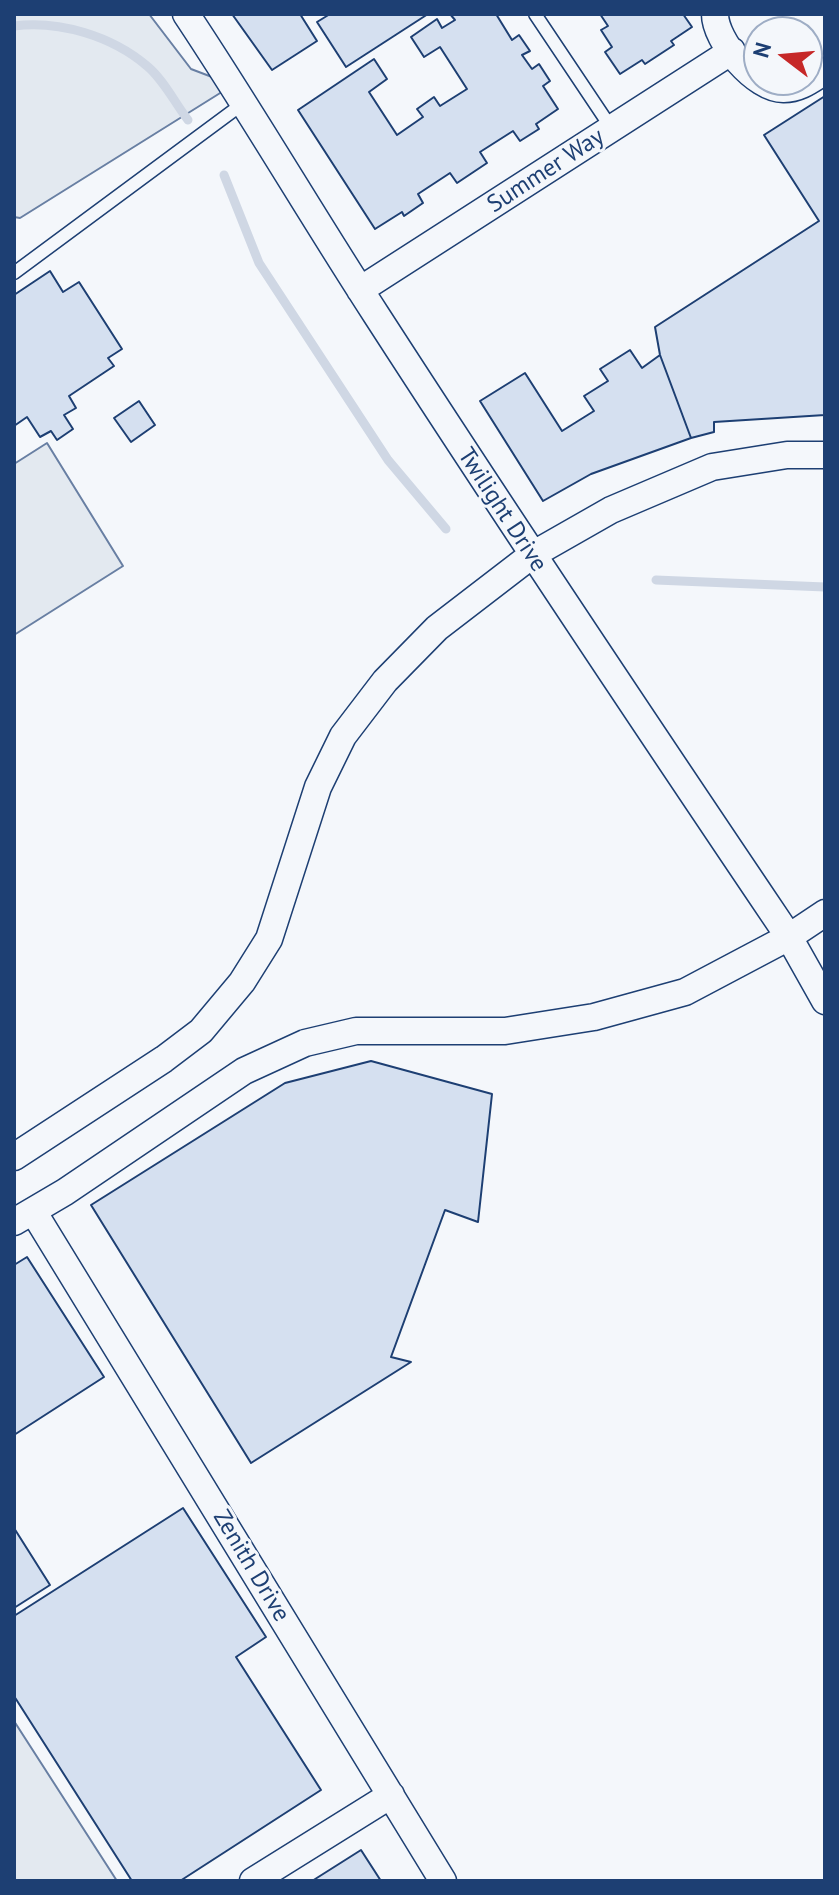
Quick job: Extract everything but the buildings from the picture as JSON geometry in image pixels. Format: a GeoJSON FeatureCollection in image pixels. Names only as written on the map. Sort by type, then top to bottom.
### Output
{"type":"FeatureCollection","features":[{"type":"Feature","properties":{"kind":"street","name":"Twilight Drive"},"geometry":{"type":"LineString","coordinates":[[186,14],[532,555],[789,937],[825,1001]]}},
{"type":"Feature","properties":{"kind":"street"},"geometry":{"type":"LineString","coordinates":[[715,14],[715,24],[732,51],[763,84],[781,90],[798,88],[825,71]]}},
{"type":"Feature","properties":{"kind":"street","name":"Summer Way"},"geometry":{"type":"LineString","coordinates":[[360,290],[732,51]]}},
{"type":"Feature","properties":{"kind":"street"},"geometry":{"type":"LineString","coordinates":[[14,1157],[164,1059],[201,1031],[242,982],[269,939],[318,787],[343,736],[385,681],[437,628],[532,555],[611,510],[712,467],[787,455],[825,455]]}},
{"type":"Feature","properties":{"kind":"street"},"geometry":{"type":"LineString","coordinates":[[24,1216],[65,1192],[244,1071],[305,1043],[356,1031],[505,1031],[594,1017],[685,992],[789,937],[825,913]]}},
{"type":"Feature","properties":{"kind":"street","name":"Zenith Drive"},"geometry":{"type":"LineString","coordinates":[[24,1216],[59,1252],[443,1881]]}},
{"type":"Feature","properties":{"kind":"street"},"geometry":{"type":"LineString","coordinates":[[253,1881],[391,1795]]}},
{"type":"Feature","properties":{"kind":"lane"},"geometry":{"type":"LineString","coordinates":[[535,14],[612,129]]}},
{"type":"Feature","properties":{"kind":"lane"},"geometry":{"type":"LineString","coordinates":[[14,273],[245,102]]}},
{"type":"Feature","properties":{"kind":"shaded area"},"geometry":{"type":"Polygon","coordinates":[[[14,14],[149,14],[191,69],[233,85],[20,218],[14,217],[14,14]]]}},
{"type":"Feature","properties":{"kind":"shaded area"},"geometry":{"type":"Polygon","coordinates":[[[47,443],[123,566],[14,635],[14,464],[47,443]]]}},
{"type":"Feature","properties":{"kind":"shaded area"},"geometry":{"type":"Polygon","coordinates":[[[14,1721],[117,1881],[14,1881],[14,1721]]]}},
{"type":"Feature","properties":{"kind":"waterway"},"geometry":{"type":"LineString","coordinates":[[14,26],[67,28],[118,46],[153,71],[188,120]]}},
{"type":"Feature","properties":{"kind":"waterway"},"geometry":{"type":"LineString","coordinates":[[224,175],[259,263],[388,460],[446,529]]}},
{"type":"Feature","properties":{"kind":"waterway"},"geometry":{"type":"LineString","coordinates":[[656,580],[825,587]]}}]}
